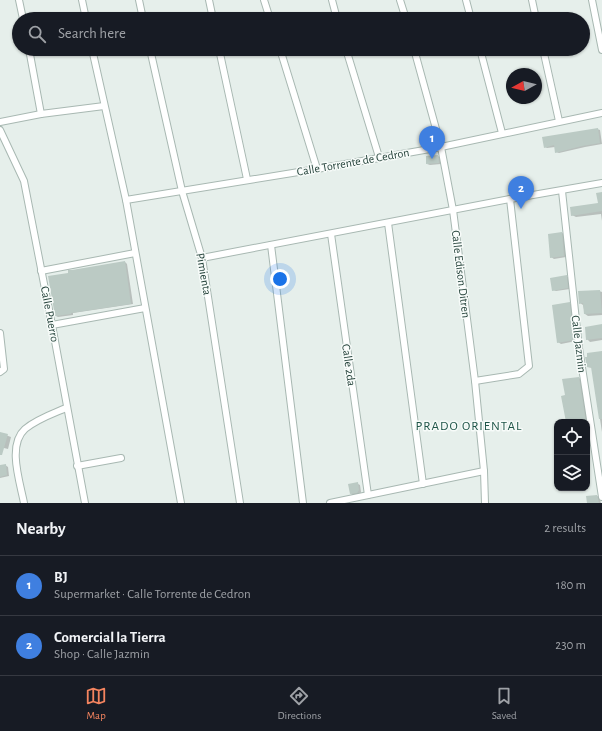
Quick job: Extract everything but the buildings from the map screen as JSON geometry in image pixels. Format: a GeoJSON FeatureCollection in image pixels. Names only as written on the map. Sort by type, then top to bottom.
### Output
{"type":"FeatureCollection","features":[{"type":"Feature","properties":{"kind":"street"},"geometry":{"type":"LineString","coordinates":[[19,0],[22,12]]}},
{"type":"Feature","properties":{"kind":"street"},"geometry":{"type":"LineString","coordinates":[[82,0],[85,12]]}},
{"type":"Feature","properties":{"kind":"street"},"geometry":{"type":"LineString","coordinates":[[139,0],[142,12]]}},
{"type":"Feature","properties":{"kind":"street"},"geometry":{"type":"LineString","coordinates":[[209,0],[212,12]]}},
{"type":"Feature","properties":{"kind":"street"},"geometry":{"type":"LineString","coordinates":[[264,0],[268,12]]}},
{"type":"Feature","properties":{"kind":"street"},"geometry":{"type":"LineString","coordinates":[[332,0],[336,12]]}},
{"type":"Feature","properties":{"kind":"street"},"geometry":{"type":"LineString","coordinates":[[400,0],[404,12]]}},
{"type":"Feature","properties":{"kind":"street"},"geometry":{"type":"LineString","coordinates":[[466,0],[469,12]]}},
{"type":"Feature","properties":{"kind":"street"},"geometry":{"type":"LineString","coordinates":[[532,0],[535,12]]}},
{"type":"Feature","properties":{"kind":"street"},"geometry":{"type":"LineString","coordinates":[[592,0],[602,50]]}},
{"type":"Feature","properties":{"kind":"street"},"geometry":{"type":"LineString","coordinates":[[29,56],[41,114]]}},
{"type":"Feature","properties":{"kind":"street"},"geometry":{"type":"LineString","coordinates":[[93,56],[126,200],[181,503]]}},
{"type":"Feature","properties":{"kind":"street","name":"Pimienta"},"geometry":{"type":"LineString","coordinates":[[152,56],[182,191],[202,258],[240,503]]}},
{"type":"Feature","properties":{"kind":"street"},"geometry":{"type":"LineString","coordinates":[[221,56],[247,179]]}},
{"type":"Feature","properties":{"kind":"street"},"geometry":{"type":"LineString","coordinates":[[282,56],[317,169]]}},
{"type":"Feature","properties":{"kind":"street"},"geometry":{"type":"LineString","coordinates":[[348,56],[379,157]]}},
{"type":"Feature","properties":{"kind":"street","name":"Calle Edison Ditren"},"geometry":{"type":"LineString","coordinates":[[416,56],[441,147],[453,210],[475,381],[484,471],[485,503]]}},
{"type":"Feature","properties":{"kind":"street"},"geometry":{"type":"LineString","coordinates":[[482,56],[502,134]]}},
{"type":"Feature","properties":{"kind":"street"},"geometry":{"type":"LineString","coordinates":[[545,56],[559,121]]}},
{"type":"Feature","properties":{"kind":"street"},"geometry":{"type":"LineString","coordinates":[[0,122],[41,114],[104,106]]}},
{"type":"Feature","properties":{"kind":"street","name":"Calle Torrente de Cedron"},"geometry":{"type":"LineString","coordinates":[[126,200],[441,147],[602,113]]}},
{"type":"Feature","properties":{"kind":"street","name":"Calle Puerro"},"geometry":{"type":"LineString","coordinates":[[0,130],[24,181],[85,503]]}},
{"type":"Feature","properties":{"kind":"street"},"geometry":{"type":"LineString","coordinates":[[202,258],[510,199],[602,183]]}},
{"type":"Feature","properties":{"kind":"street","name":"Calle Jazmin"},"geometry":{"type":"LineString","coordinates":[[562,191],[579,348],[602,497]]}},
{"type":"Feature","properties":{"kind":"street"},"geometry":{"type":"LineString","coordinates":[[475,381],[519,374],[529,366],[510,199]]}},
{"type":"Feature","properties":{"kind":"street"},"geometry":{"type":"LineString","coordinates":[[388,223],[423,484]]}},
{"type":"Feature","properties":{"kind":"street","name":"Calle 2da"},"geometry":{"type":"LineString","coordinates":[[331,234],[368,495]]}},
{"type":"Feature","properties":{"kind":"street"},"geometry":{"type":"LineString","coordinates":[[271,245],[303,503]]}},
{"type":"Feature","properties":{"kind":"street"},"geometry":{"type":"LineString","coordinates":[[41,271],[136,253]]}},
{"type":"Feature","properties":{"kind":"street"},"geometry":{"type":"LineString","coordinates":[[52,325],[146,308]]}},
{"type":"Feature","properties":{"kind":"street"},"geometry":{"type":"LineString","coordinates":[[0,333],[4,369],[0,372]]}},
{"type":"Feature","properties":{"kind":"street"},"geometry":{"type":"LineString","coordinates":[[24,503],[16,460],[15,449],[18,441],[24,430],[34,423],[66,408]]}},
{"type":"Feature","properties":{"kind":"street"},"geometry":{"type":"LineString","coordinates":[[77,466],[121,458]]}},
{"type":"Feature","properties":{"kind":"street"},"geometry":{"type":"LineString","coordinates":[[330,503],[484,471]]}},
{"type":"Feature","properties":{"kind":"place","name":"BJ"},"geometry":{"type":"Point","coordinates":[432,159]}},
{"type":"Feature","properties":{"kind":"place","name":"Comercial la Tierra"},"geometry":{"type":"Point","coordinates":[521,209]}},
{"type":"Feature","properties":{"kind":"district","name":"PRADO ORIENTAL"},"geometry":{"type":"Point","coordinates":[469,426]}}]}
